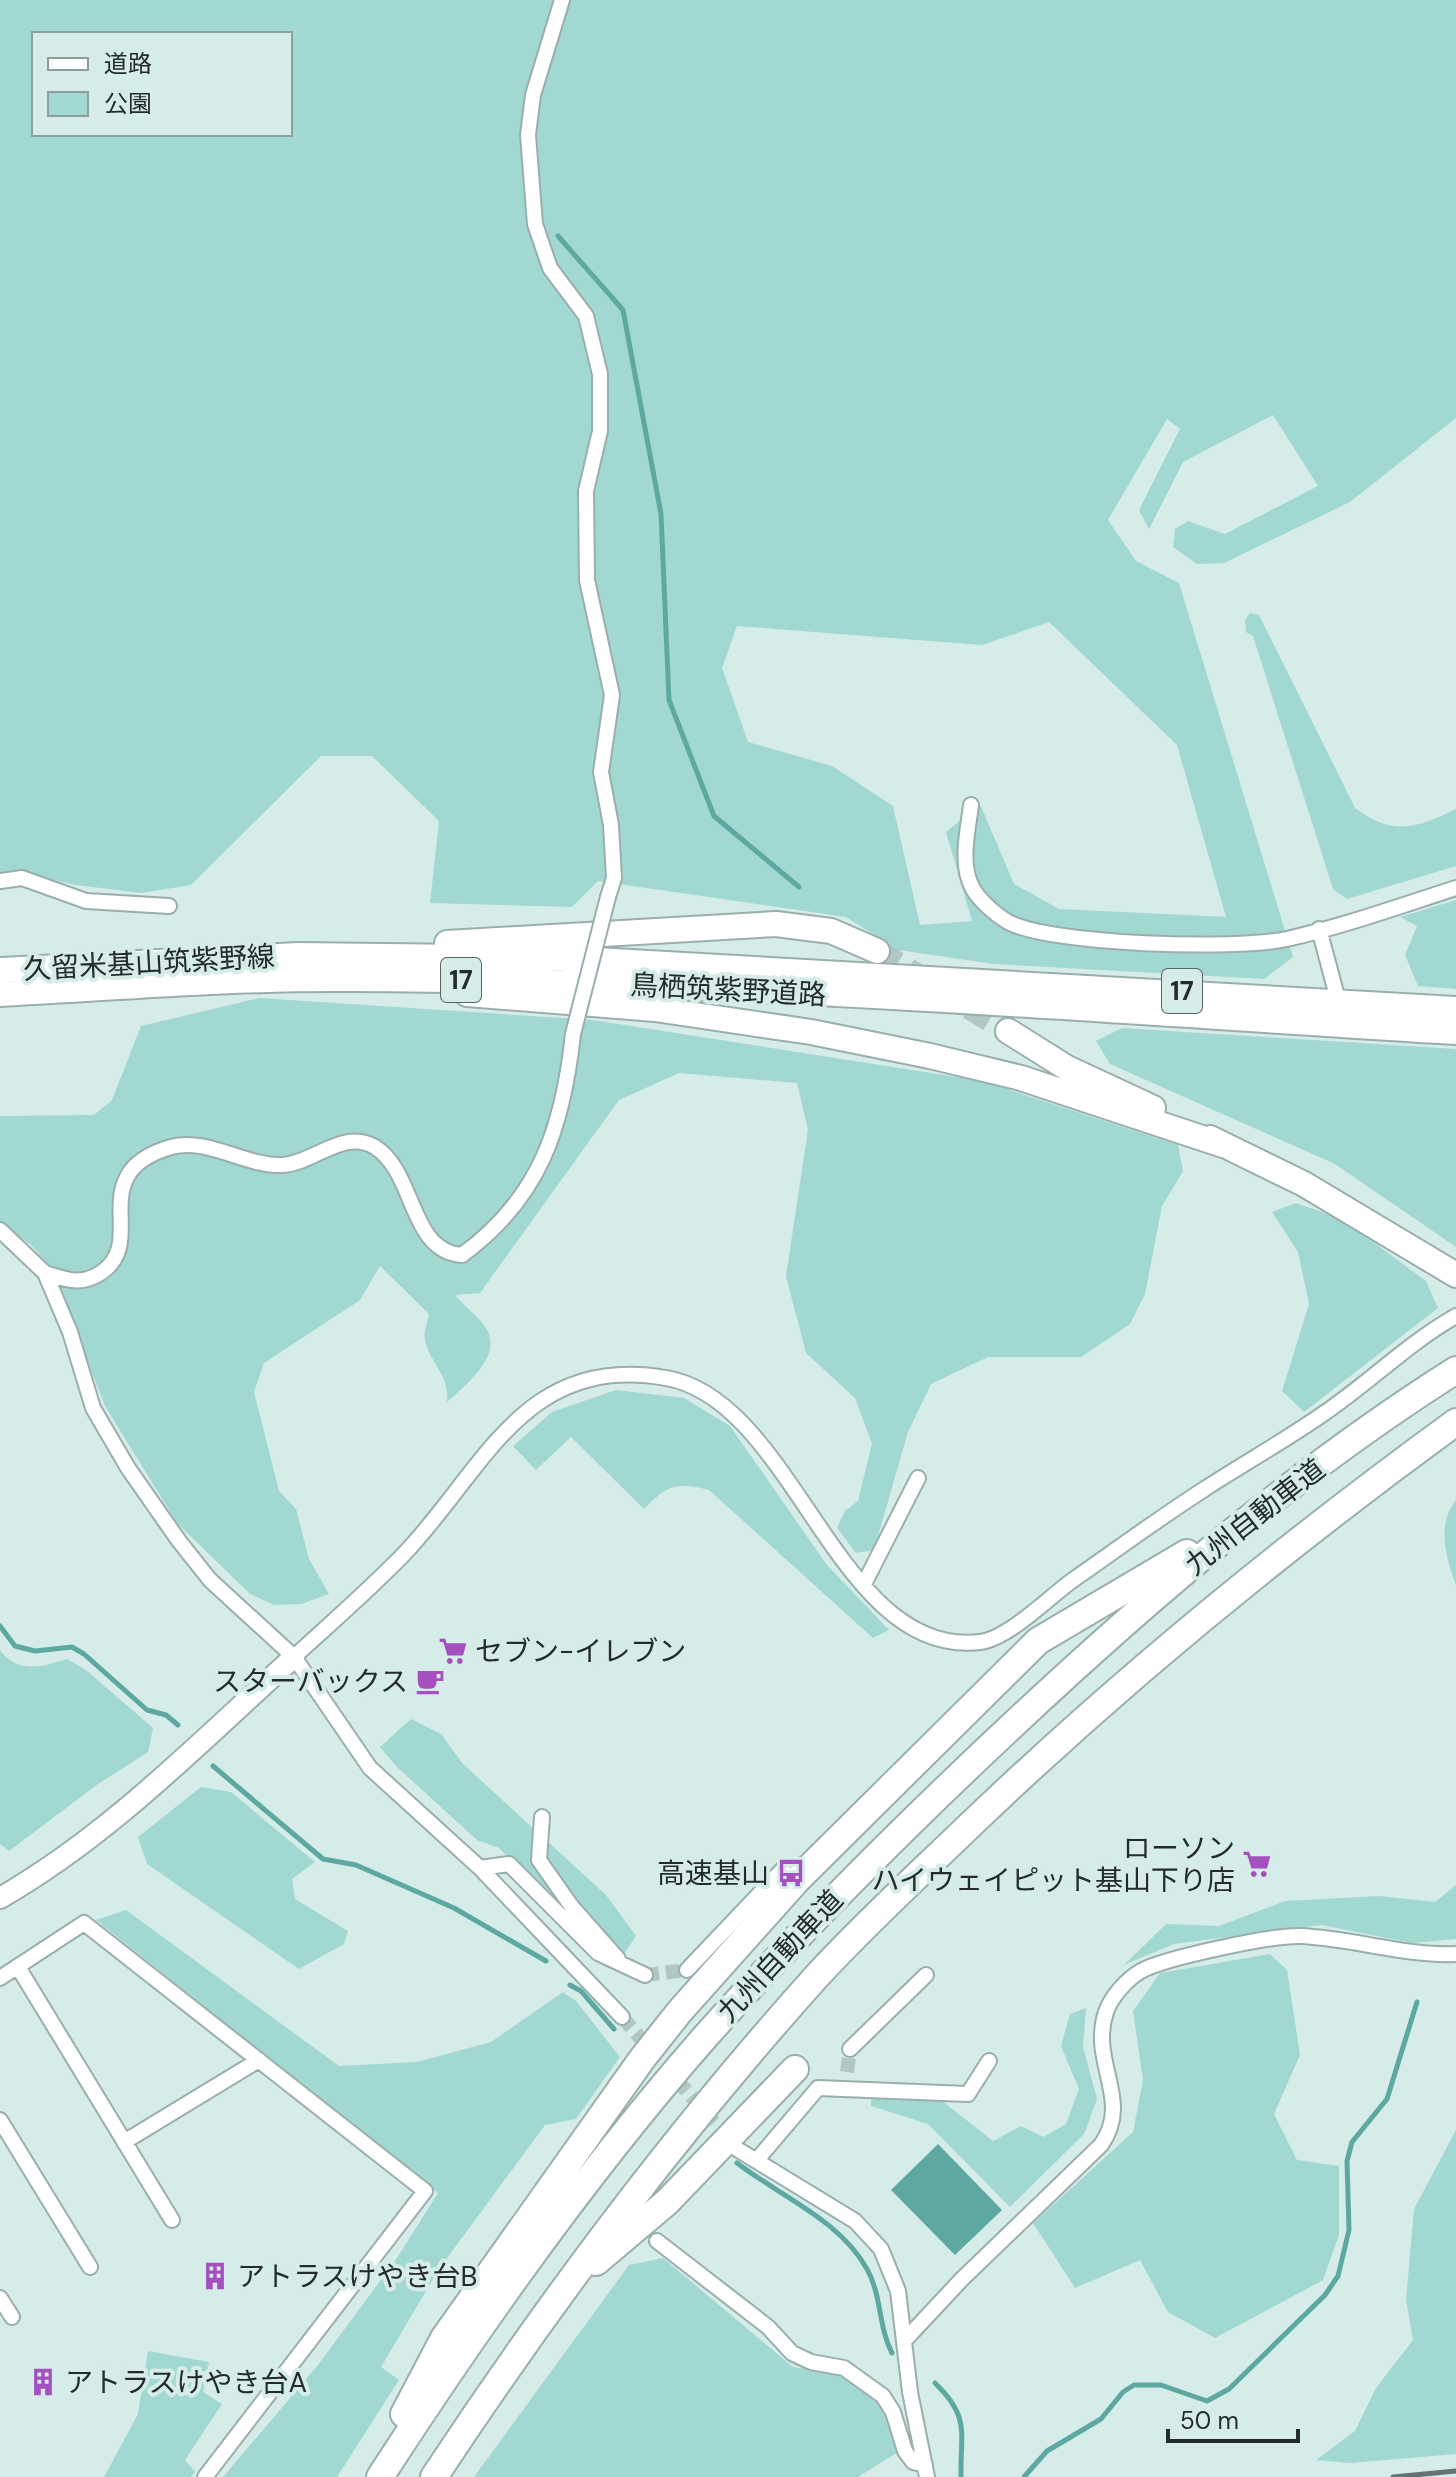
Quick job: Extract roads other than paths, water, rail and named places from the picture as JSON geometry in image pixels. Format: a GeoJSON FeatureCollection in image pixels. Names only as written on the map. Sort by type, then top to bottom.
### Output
{"type":"FeatureCollection","features":[{"type":"Feature","properties":{"kind":"highway","name":"九州自動車道"},"geometry":{"type":"LineString","coordinates":[[380,2477],[525,2265],[616,2145],[702,2040],[852,1878],[1111,1633],[1268,1505],[1456,1370]]}},
{"type":"Feature","properties":{"kind":"highway","name":"九州自動車道"},"geometry":{"type":"LineString","coordinates":[[434,2477],[561,2292],[667,2152],[819,1974],[880,1911],[1132,1676],[1289,1548],[1456,1422]]}},
{"type":"Feature","properties":{"kind":"highway"},"geometry":{"type":"LineString","coordinates":[[371,2477],[444,2338],[597,2122],[680,2011],[797,1880],[1038,1641],[1268,1505]]}},
{"type":"Feature","properties":{"kind":"highway"},"geometry":{"type":"LineString","coordinates":[[561,2292],[667,2202],[795,2069]]}},
{"type":"Feature","properties":{"kind":"main road","name":"17"},"geometry":{"type":"LineString","coordinates":[[357,954],[473,940],[776,924],[831,931],[877,951]]}},
{"type":"Feature","properties":{"kind":"main road","name":"鳥栖筑紫野道路"},"geometry":{"type":"LineString","coordinates":[[298,955],[560,958],[1456,1009]]}},
{"type":"Feature","properties":{"kind":"main road","name":"久留米基山筑紫野線"},"geometry":{"type":"LineString","coordinates":[[0,970],[298,955]]}},
{"type":"Feature","properties":{"kind":"main road","name":"鳥栖筑紫野道路"},"geometry":{"type":"LineString","coordinates":[[0,994],[249,980],[349,979],[700,987],[1456,1032]]}},
{"type":"Feature","properties":{"kind":"main road","name":"17"},"geometry":{"type":"LineString","coordinates":[[349,979],[481,996],[655,1009],[811,1032],[1021,1078],[1223,1145]]}},
{"type":"Feature","properties":{"kind":"main road","name":"17"},"geometry":{"type":"LineString","coordinates":[[1008,1031],[1067,1068],[1304,1184],[1456,1275]]}},
{"type":"Feature","properties":{"kind":"street"},"geometry":{"type":"LineString","coordinates":[[45,1273],[74,1283],[92,1279],[110,1266],[121,1248],[125,1179],[137,1162],[171,1147],[185,1145],[263,1165],[288,1164],[345,1143],[359,1141],[375,1147],[408,1190],[424,1231],[434,1244],[446,1254],[462,1255],[512,1212],[544,1163],[555,1134],[573,1034],[614,878],[601,772],[612,695],[587,580],[586,491],[600,431],[600,374],[586,316],[550,268],[535,224],[528,135],[533,95],[562,0]]}},
{"type":"Feature","properties":{"kind":"street"},"geometry":{"type":"LineString","coordinates":[[971,805],[964,861],[972,888],[1008,922],[1044,933],[1188,945],[1262,943],[1456,888]]}},
{"type":"Feature","properties":{"kind":"street"},"geometry":{"type":"LineString","coordinates":[[0,881],[22,878],[86,901],[169,906]]}},
{"type":"Feature","properties":{"kind":"street"},"geometry":{"type":"LineString","coordinates":[[1319,929],[1338,1000]]}},
{"type":"Feature","properties":{"kind":"street"},"geometry":{"type":"LineString","coordinates":[[0,1230],[45,1273],[70,1332],[93,1408],[128,1468],[210,1580],[294,1657],[370,1768],[480,1868],[622,2017]]}},
{"type":"Feature","properties":{"kind":"street"},"geometry":{"type":"LineString","coordinates":[[0,1898],[38,1876],[92,1837],[294,1657],[404,1553],[511,1423],[550,1394],[590,1379],[634,1372],[687,1381],[732,1410],[864,1584],[909,1626],[942,1641],[982,1642],[1002,1634],[1051,1595],[1189,1499],[1342,1401],[1399,1354],[1456,1316]]}},
{"type":"Feature","properties":{"kind":"street"},"geometry":{"type":"LineString","coordinates":[[864,1584],[918,1478]]}},
{"type":"Feature","properties":{"kind":"street"},"geometry":{"type":"LineString","coordinates":[[542,1817],[539,1860],[572,1907],[623,1965]]}},
{"type":"Feature","properties":{"kind":"street"},"geometry":{"type":"LineString","coordinates":[[480,1868],[509,1864],[598,1953],[645,1975]]}},
{"type":"Feature","properties":{"kind":"street"},"geometry":{"type":"LineString","coordinates":[[687,1970],[783,1869]]}},
{"type":"Feature","properties":{"kind":"street"},"geometry":{"type":"LineString","coordinates":[[0,1978],[84,1923],[425,2191],[205,2477]]}},
{"type":"Feature","properties":{"kind":"street"},"geometry":{"type":"LineString","coordinates":[[905,2340],[961,2280],[1101,2145],[1111,2130],[1116,2111],[1103,2062],[1100,2036],[1107,2009],[1120,1989],[1139,1972],[1169,1960],[1296,1935],[1353,1940],[1416,1955],[1456,1954]]}},
{"type":"Feature","properties":{"kind":"street"},"geometry":{"type":"LineString","coordinates":[[18,1967],[172,2220]]}},
{"type":"Feature","properties":{"kind":"street"},"geometry":{"type":"LineString","coordinates":[[850,2049],[926,1975]]}},
{"type":"Feature","properties":{"kind":"street"},"geometry":{"type":"LineString","coordinates":[[124,2142],[259,2060]]}},
{"type":"Feature","properties":{"kind":"street"},"geometry":{"type":"LineString","coordinates":[[756,2161],[818,2088],[968,2094],[989,2061]]}},
{"type":"Feature","properties":{"kind":"street"},"geometry":{"type":"LineString","coordinates":[[845,2089],[847,2072]]}},
{"type":"Feature","properties":{"kind":"street"},"geometry":{"type":"LineString","coordinates":[[0,2120],[90,2267]]}},
{"type":"Feature","properties":{"kind":"street"},"geometry":{"type":"LineString","coordinates":[[737,2149],[855,2221],[881,2249],[898,2291],[926,2471]]}},
{"type":"Feature","properties":{"kind":"street"},"geometry":{"type":"LineString","coordinates":[[657,2241],[768,2327],[792,2353],[811,2362],[844,2368],[883,2396],[893,2412],[905,2451],[913,2462],[926,2471]]}},
{"type":"Feature","properties":{"kind":"street"},"geometry":{"type":"LineString","coordinates":[[0,2298],[12,2317]]}},
{"type":"Feature","properties":{"kind":"waterway"},"geometry":{"type":"LineString","coordinates":[[558,236],[623,310],[661,514],[669,700],[714,816],[799,887]]}},
{"type":"Feature","properties":{"kind":"waterway"},"geometry":{"type":"LineString","coordinates":[[0,1626],[15,1646],[35,1651],[72,1647],[147,1710],[166,1715],[178,1725]]}},
{"type":"Feature","properties":{"kind":"waterway"},"geometry":{"type":"LineString","coordinates":[[213,1766],[323,1859],[356,1865],[454,1908],[546,1961]]}},
{"type":"Feature","properties":{"kind":"waterway"},"geometry":{"type":"LineString","coordinates":[[570,1985],[581,1991],[614,2029]]}},
{"type":"Feature","properties":{"kind":"waterway"},"geometry":{"type":"LineString","coordinates":[[1024,2477],[1047,2451],[1101,2419],[1123,2392],[1134,2385],[1161,2385],[1207,2401],[1229,2389],[1325,2295],[1338,2276],[1349,2230],[1347,2161],[1352,2142],[1387,2099],[1417,2002]]}},
{"type":"Feature","properties":{"kind":"waterway"},"geometry":{"type":"LineString","coordinates":[[737,2163],[808,2210],[841,2236],[855,2252],[872,2279],[892,2353]]}},
{"type":"Feature","properties":{"kind":"waterway"},"geometry":{"type":"LineString","coordinates":[[935,2383],[959,2416],[961,2477]]}},
{"type":"Feature","properties":{"kind":"tunnel"},"geometry":{"type":"LineString","coordinates":[[877,951],[1008,1031]]}},
{"type":"Feature","properties":{"kind":"tunnel"},"geometry":{"type":"LineString","coordinates":[[645,1975],[687,1970]]}},
{"type":"Feature","properties":{"kind":"tunnel"},"geometry":{"type":"LineString","coordinates":[[622,2017],[732,2143]]}},
{"type":"Feature","properties":{"kind":"tunnel"},"geometry":{"type":"LineString","coordinates":[[847,2072],[850,2049]]}},
{"type":"Feature","properties":{"kind":"railway"},"geometry":{"type":"LineString","coordinates":[[1393,2477],[1456,2471]]}},
{"type":"Feature","properties":{"kind":"place","name":"セブン-イレブン"},"geometry":{"type":"Point","coordinates":[453,1651]}},
{"type":"Feature","properties":{"kind":"place","name":"スターバックス"},"geometry":{"type":"Point","coordinates":[430,1681]}},
{"type":"Feature","properties":{"kind":"place","name":"ローソン ハイウェイピット基山下り店"},"geometry":{"type":"Point","coordinates":[1257,1864]}},
{"type":"Feature","properties":{"kind":"place","name":"高速基山"},"geometry":{"type":"Point","coordinates":[791,1873]}},
{"type":"Feature","properties":{"kind":"place","name":"アトラスけやき台B"},"geometry":{"type":"Point","coordinates":[215,2276]}},
{"type":"Feature","properties":{"kind":"place","name":"アトラスけやき台A"},"geometry":{"type":"Point","coordinates":[43,2382]}}]}
